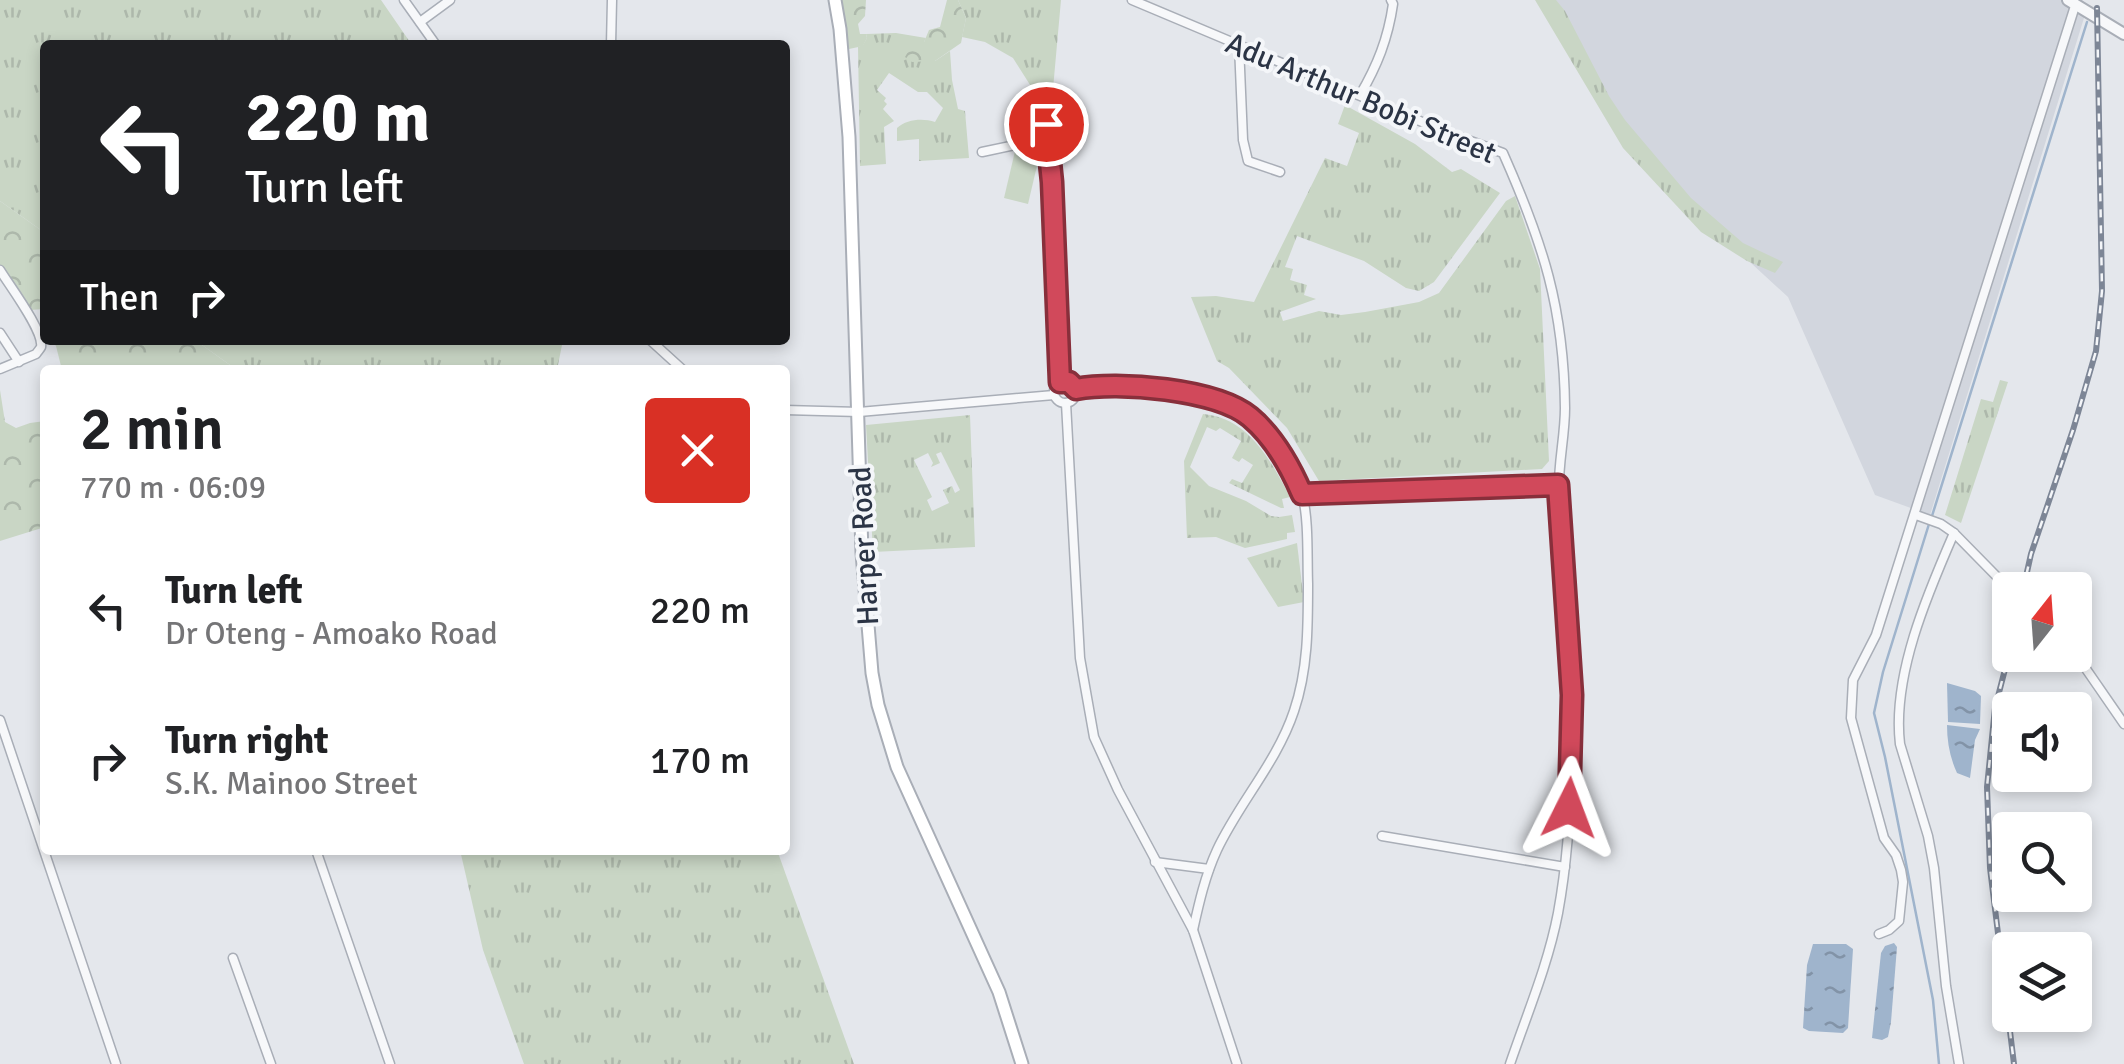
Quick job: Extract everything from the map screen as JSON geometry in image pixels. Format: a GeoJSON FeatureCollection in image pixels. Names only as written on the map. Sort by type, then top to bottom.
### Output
{"type":"FeatureCollection","features":[{"type":"Feature","properties":{"kind":"main road","name":"Harper Road"},"geometry":{"type":"LineString","coordinates":[[835,0],[849,137],[862,553],[872,673],[897,767],[999,992],[1022,1064]]}},
{"type":"Feature","properties":{"kind":"street"},"geometry":{"type":"LineString","coordinates":[[404,0],[433,40]]}},
{"type":"Feature","properties":{"kind":"street"},"geometry":{"type":"LineString","coordinates":[[420,22],[450,0]]}},
{"type":"Feature","properties":{"kind":"street"},"geometry":{"type":"LineString","coordinates":[[611,40],[612,0]]}},
{"type":"Feature","properties":{"kind":"street","name":"Adu Arthur Bobi Street"},"geometry":{"type":"LineString","coordinates":[[1132,0],[1504,152],[1520,189],[1549,271],[1564,372],[1565,412],[1558,485],[1572,750],[1565,866],[1551,941],[1510,1064]]}},
{"type":"Feature","properties":{"kind":"street"},"geometry":{"type":"LineString","coordinates":[[1360,96],[1376,68],[1388,34],[1391,0]]}},
{"type":"Feature","properties":{"kind":"street"},"geometry":{"type":"LineString","coordinates":[[1879,934],[1899,921],[1904,882],[1896,855],[1884,838],[1858,748],[1851,718],[1853,680],[1876,634],[1920,516],[1962,359],[2071,3],[2124,34]]}},
{"type":"Feature","properties":{"kind":"street"},"geometry":{"type":"LineString","coordinates":[[1239,45],[1243,140],[1248,161],[1280,172]]}},
{"type":"Feature","properties":{"kind":"street"},"geometry":{"type":"LineString","coordinates":[[1041,98],[1053,212],[1060,382]]}},
{"type":"Feature","properties":{"kind":"street"},"geometry":{"type":"LineString","coordinates":[[982,152],[1048,138]]}},
{"type":"Feature","properties":{"kind":"street"},"geometry":{"type":"LineString","coordinates":[[0,270],[40,338]]}},
{"type":"Feature","properties":{"kind":"street"},"geometry":{"type":"LineString","coordinates":[[0,333],[19,362]]}},
{"type":"Feature","properties":{"kind":"street"},"geometry":{"type":"LineString","coordinates":[[0,369],[36,354],[41,345]]}},
{"type":"Feature","properties":{"kind":"street"},"geometry":{"type":"LineString","coordinates":[[656,345],[678,365]]}},
{"type":"Feature","properties":{"kind":"street"},"geometry":{"type":"LineString","coordinates":[[1060,382],[1069,382],[1076,389],[1073,400],[1056,400],[1054,388],[1060,382]]}},
{"type":"Feature","properties":{"kind":"street"},"geometry":{"type":"LineString","coordinates":[[1076,389],[1132,386],[1224,403],[1248,415],[1264,431],[1290,467],[1302,494],[1308,628],[1305,666],[1294,714],[1223,838],[1209,869],[1192,930]]}},
{"type":"Feature","properties":{"kind":"street"},"geometry":{"type":"LineString","coordinates":[[790,410],[858,412],[1054,395]]}},
{"type":"Feature","properties":{"kind":"street"},"geometry":{"type":"LineString","coordinates":[[1066,403],[1080,658],[1094,737],[1192,930],[1237,1064]]}},
{"type":"Feature","properties":{"kind":"street"},"geometry":{"type":"LineString","coordinates":[[1302,494],[1558,485]]}},
{"type":"Feature","properties":{"kind":"street"},"geometry":{"type":"LineString","coordinates":[[1920,516],[1954,533],[1992,572]]}},
{"type":"Feature","properties":{"kind":"street"},"geometry":{"type":"LineString","coordinates":[[1954,533],[1920,615],[1898,728],[1934,868],[1946,986],[1960,1064]]}},
{"type":"Feature","properties":{"kind":"street"},"geometry":{"type":"LineString","coordinates":[[2088,672],[2124,724]]}},
{"type":"Feature","properties":{"kind":"street"},"geometry":{"type":"LineString","coordinates":[[0,720],[40,839]]}},
{"type":"Feature","properties":{"kind":"street"},"geometry":{"type":"LineString","coordinates":[[1382,836],[1565,866]]}},
{"type":"Feature","properties":{"kind":"street"},"geometry":{"type":"LineString","coordinates":[[46,855],[116,1064]]}},
{"type":"Feature","properties":{"kind":"street"},"geometry":{"type":"LineString","coordinates":[[318,855],[390,1064]]}},
{"type":"Feature","properties":{"kind":"street"},"geometry":{"type":"LineString","coordinates":[[1155,862],[1209,869]]}},
{"type":"Feature","properties":{"kind":"street"},"geometry":{"type":"LineString","coordinates":[[233,958],[271,1064]]}},
{"type":"Feature","properties":{"kind":"shaded area"},"geometry":{"type":"Polygon","coordinates":[[[1541,0],[2082,0],[2088,5],[1930,515],[1875,495],[1788,297],[1653,173],[1541,0]]]}},
{"type":"Feature","properties":{"kind":"green space"},"geometry":{"type":"Polygon","coordinates":[[[0,0],[381,0],[409,40],[40,40],[40,229],[0,201],[0,0]]]}},
{"type":"Feature","properties":{"kind":"green space"},"geometry":{"type":"Polygon","coordinates":[[[840,0],[866,0],[865,16],[858,24],[860,34],[867,38],[863,46],[849,49],[840,0]]]}},
{"type":"Feature","properties":{"kind":"green space"},"geometry":{"type":"Polygon","coordinates":[[[947,0],[958,0],[966,18],[961,43],[935,61],[912,62],[905,57],[912,45],[924,42],[929,30],[940,27],[947,0]]]}},
{"type":"Feature","properties":{"kind":"green space"},"geometry":{"type":"Polygon","coordinates":[[[958,0],[1061,0],[1052,100],[1032,88],[1013,58],[985,42],[962,37],[966,18],[958,0]]]}},
{"type":"Feature","properties":{"kind":"green space"},"geometry":{"type":"Polygon","coordinates":[[[1535,0],[1556,0],[1625,120],[1691,198],[1743,243],[1783,262],[1775,273],[1747,261],[1701,232],[1623,148],[1535,0]]]}},
{"type":"Feature","properties":{"kind":"green space"},"geometry":{"type":"Polygon","coordinates":[[[866,34],[926,38],[924,42],[935,61],[950,51],[958,109],[965,111],[969,158],[919,161],[919,139],[897,141],[897,128],[901,125],[915,120],[935,122],[943,108],[927,92],[918,92],[889,73],[877,90],[886,98],[883,109],[894,121],[884,127],[886,164],[860,166],[858,47],[863,45],[866,34]]]}},
{"type":"Feature","properties":{"kind":"green space"},"geometry":{"type":"Polygon","coordinates":[[[1345,105],[1415,144],[1452,172],[1461,169],[1500,193],[1434,282],[1419,291],[1406,288],[1364,261],[1297,236],[1285,267],[1293,269],[1290,280],[1307,285],[1304,295],[1316,299],[1280,312],[1283,321],[1319,311],[1341,315],[1365,312],[1419,302],[1439,293],[1506,201],[1515,196],[1540,269],[1549,461],[1542,469],[1319,481],[1287,428],[1229,368],[1217,361],[1191,297],[1254,302],[1325,158],[1347,166],[1359,133],[1338,124],[1345,105]]]}},
{"type":"Feature","properties":{"kind":"green space"},"geometry":{"type":"Polygon","coordinates":[[[1016,147],[1040,153],[1028,204],[1004,198],[1016,147]]]}},
{"type":"Feature","properties":{"kind":"green space"},"geometry":{"type":"Polygon","coordinates":[[[0,201],[40,229],[40,309],[30,310],[0,265],[0,201]]]}},
{"type":"Feature","properties":{"kind":"green space"},"geometry":{"type":"Polygon","coordinates":[[[202,345],[562,345],[558,365],[230,365],[202,345]]]}},
{"type":"Feature","properties":{"kind":"green space"},"geometry":{"type":"Polygon","coordinates":[[[202,345],[230,365],[61,365],[56,346],[202,345]]]}},
{"type":"Feature","properties":{"kind":"green space"},"geometry":{"type":"Polygon","coordinates":[[[2000,380],[2008,382],[1961,523],[1945,515],[1981,399],[1993,402],[2000,380]]]}},
{"type":"Feature","properties":{"kind":"green space"},"geometry":{"type":"Polygon","coordinates":[[[0,390],[5,422],[16,428],[40,422],[40,529],[0,541],[0,390]]]}},
{"type":"Feature","properties":{"kind":"green space"},"geometry":{"type":"Polygon","coordinates":[[[1203,414],[1219,417],[1246,433],[1266,456],[1290,497],[1282,499],[1281,508],[1229,483],[1232,479],[1242,483],[1253,465],[1242,458],[1239,462],[1232,458],[1241,441],[1220,428],[1216,431],[1207,427],[1190,467],[1209,486],[1271,516],[1292,515],[1295,532],[1287,533],[1287,539],[1245,548],[1216,537],[1187,538],[1184,461],[1203,414]]]}},
{"type":"Feature","properties":{"kind":"green space"},"geometry":{"type":"Polygon","coordinates":[[[970,415],[975,547],[873,552],[866,425],[970,415]],[[941,452],[936,454],[940,463],[931,467],[928,453],[914,460],[932,497],[927,500],[932,511],[949,503],[943,490],[952,486],[955,493],[960,490],[941,452]]]}},
{"type":"Feature","properties":{"kind":"green space"},"geometry":{"type":"Polygon","coordinates":[[[1297,543],[1304,602],[1278,607],[1247,558],[1297,543]]]}},
{"type":"Feature","properties":{"kind":"green space"},"geometry":{"type":"Polygon","coordinates":[[[461,855],[779,855],[854,1064],[524,1064],[483,950],[461,855]]]}},
{"type":"Feature","properties":{"kind":"water"},"geometry":{"type":"Polygon","coordinates":[[[1947,683],[1981,696],[1980,724],[1948,722],[1947,683]]]}},
{"type":"Feature","properties":{"kind":"water"},"geometry":{"type":"Polygon","coordinates":[[[1947,725],[1980,729],[1970,778],[1957,773],[1949,750],[1947,725]]]}},
{"type":"Feature","properties":{"kind":"water"},"geometry":{"type":"Polygon","coordinates":[[[1894,943],[1897,947],[1891,1022],[1888,1037],[1882,1040],[1872,1038],[1881,953],[1885,946],[1894,943]]]}},
{"type":"Feature","properties":{"kind":"water"},"geometry":{"type":"Polygon","coordinates":[[[1813,944],[1846,944],[1853,949],[1848,1028],[1843,1033],[1803,1028],[1807,965],[1813,944]]]}},
{"type":"Feature","properties":{"kind":"waterway"},"geometry":{"type":"LineString","coordinates":[[1932,516],[2087,22]]}},
{"type":"Feature","properties":{"kind":"waterway"},"geometry":{"type":"LineString","coordinates":[[1929,524],[1874,713],[1933,1000],[1939,1064]]}},
{"type":"Feature","properties":{"kind":"railway"},"geometry":{"type":"LineString","coordinates":[[2027,572],[2096,351],[2102,291],[2097,8]]}},
{"type":"Feature","properties":{"kind":"railway"},"geometry":{"type":"LineString","coordinates":[[2004,672],[1995,708],[1987,787],[1990,868],[2014,1064]]}},
{"type":"Feature","properties":{"kind":"route"},"geometry":{"type":"LineString","coordinates":[[1046,124],[1060,382],[1069,382],[1076,389],[1132,386],[1224,403],[1248,415],[1264,431],[1290,467],[1302,494],[1558,485],[1572,695],[1569,808]]}}]}
